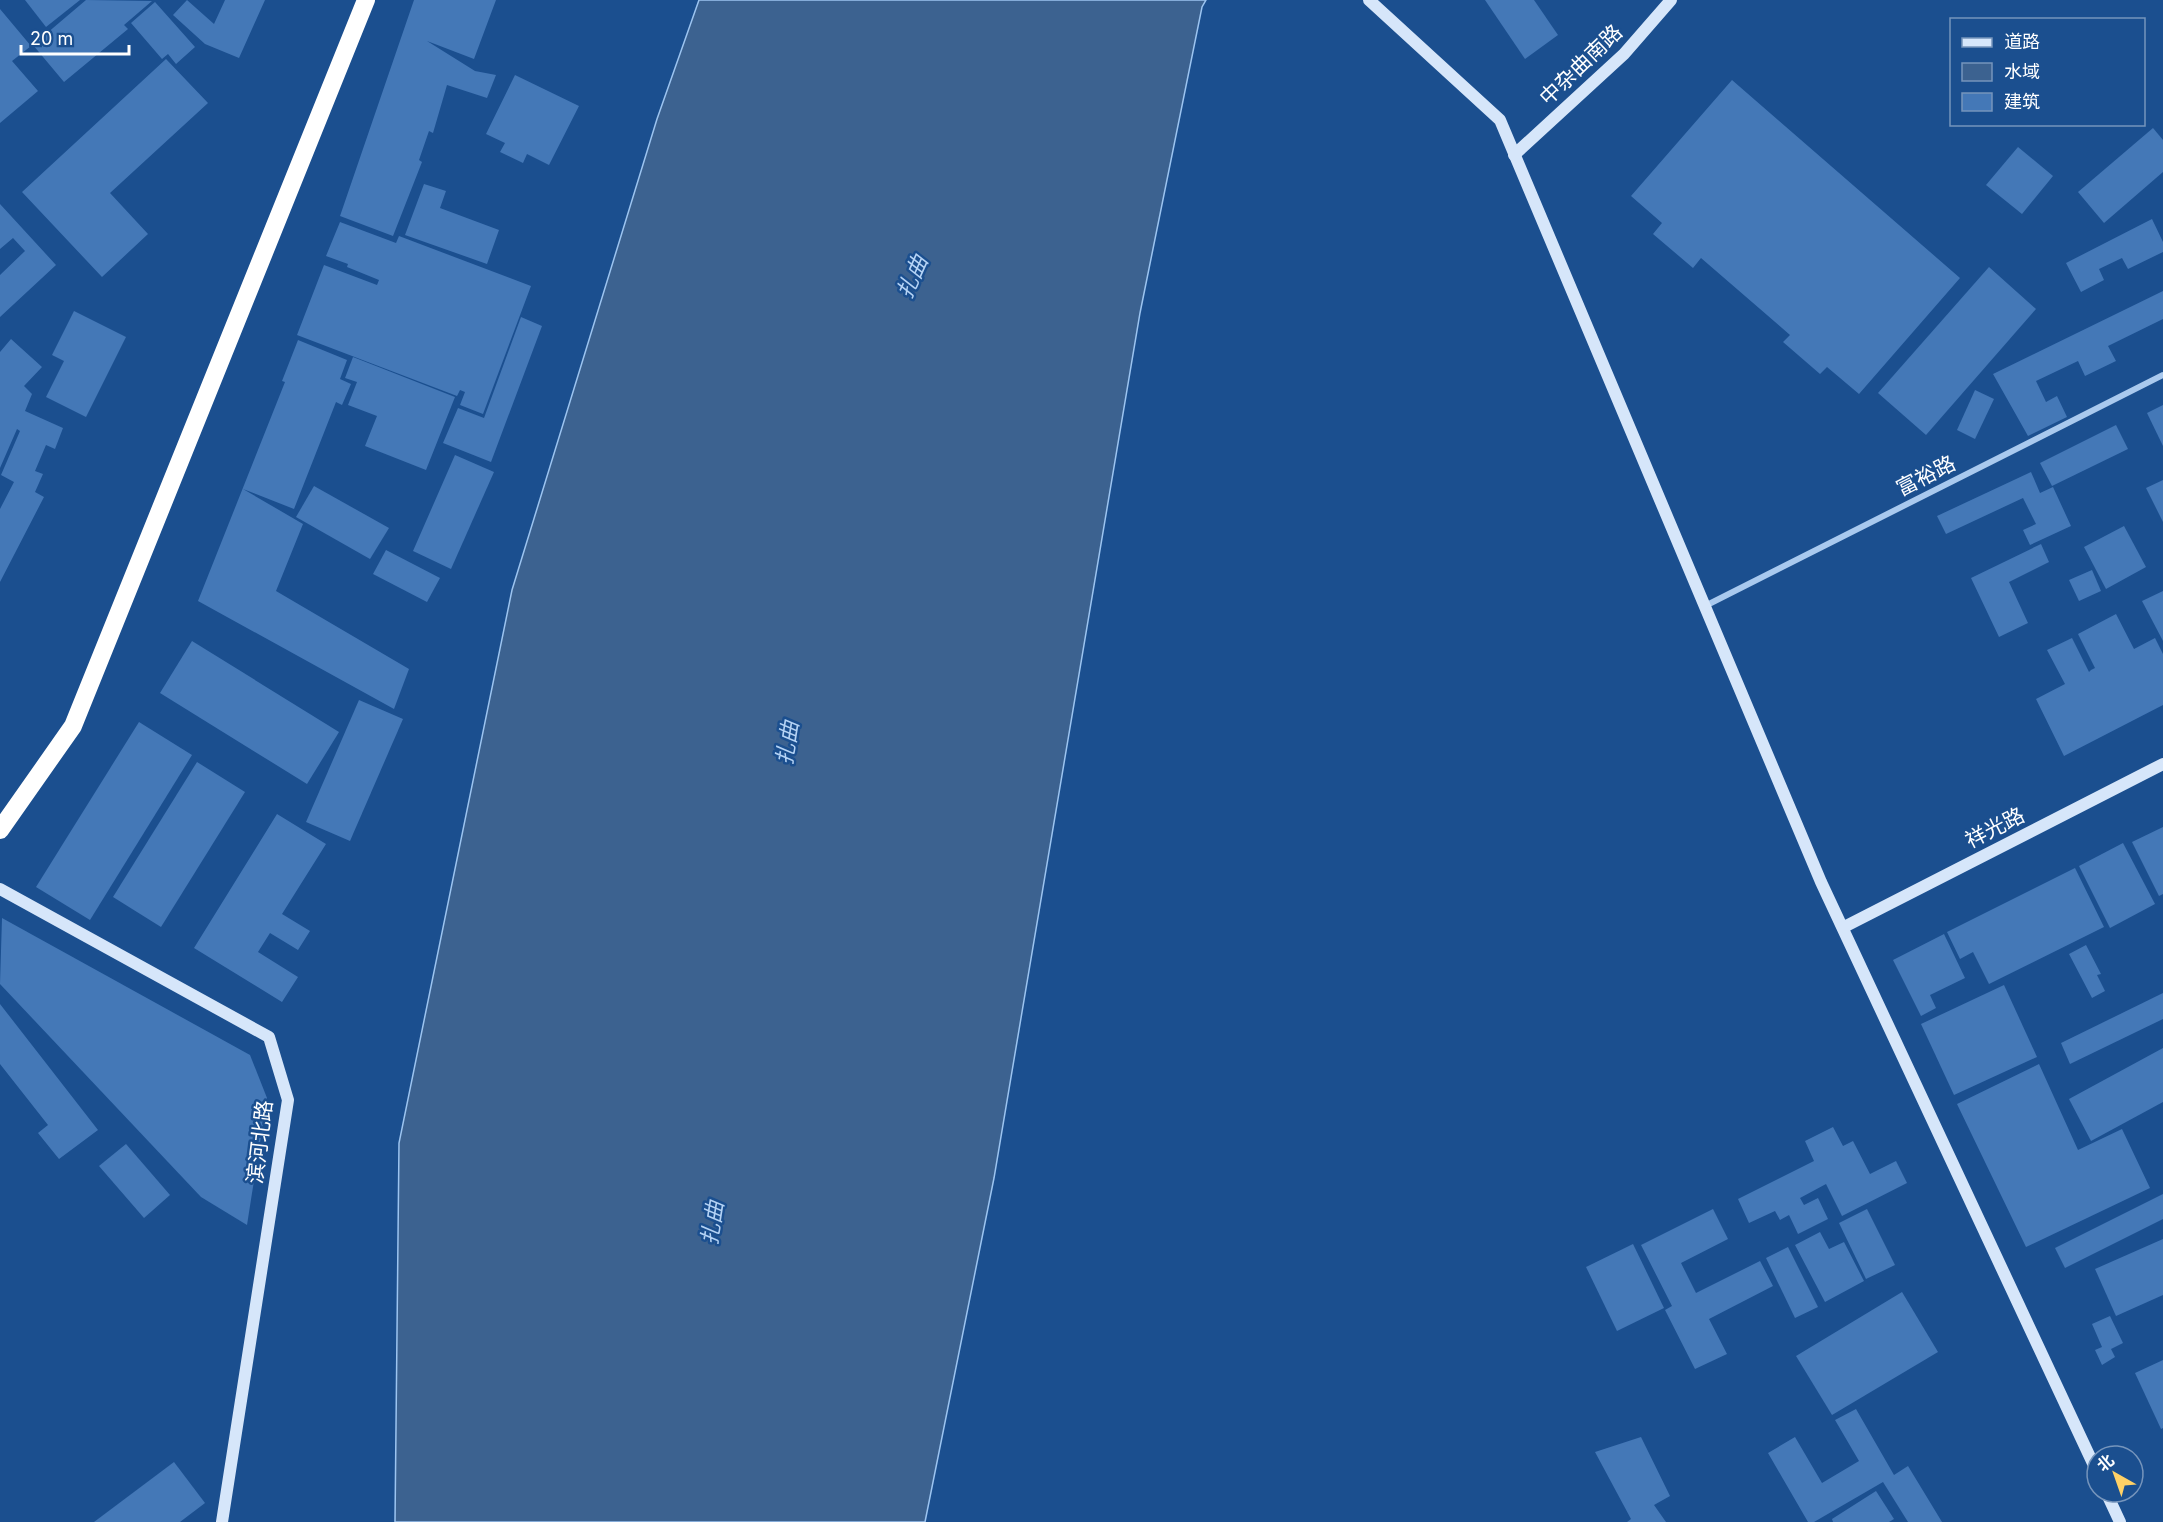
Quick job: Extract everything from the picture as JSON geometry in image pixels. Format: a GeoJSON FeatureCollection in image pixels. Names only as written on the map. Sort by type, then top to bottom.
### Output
{"type":"FeatureCollection","features":[{"type":"Feature","properties":{"kind":"highway"},"geometry":{"type":"LineString","coordinates":[[0,830],[73,726],[366,0]]}},
{"type":"Feature","properties":{"kind":"street"},"geometry":{"type":"LineString","coordinates":[[1369,0],[1500,120],[1821,882],[2085,1446]]}},
{"type":"Feature","properties":{"kind":"street","name":"中杂曲南路"},"geometry":{"type":"LineString","coordinates":[[1514,154],[1624,54],[1671,0]]}},
{"type":"Feature","properties":{"kind":"street","name":"富裕路"},"geometry":{"type":"LineString","coordinates":[[1705,606],[2163,375]]}},
{"type":"Feature","properties":{"kind":"street","name":"祥光路"},"geometry":{"type":"LineString","coordinates":[[1844,927],[2163,764]]}},
{"type":"Feature","properties":{"kind":"street","name":"滨河北路"},"geometry":{"type":"LineString","coordinates":[[0,889],[269,1037],[288,1100],[222,1522]]}},
{"type":"Feature","properties":{"kind":"street"},"geometry":{"type":"LineString","coordinates":[[2112,1504],[2120,1522]]}},
{"type":"Feature","properties":{"kind":"water","name":"扎曲"},"geometry":{"type":"Polygon","coordinates":[[[699,0],[1206,0],[1202,7],[1140,313],[994,1178],[925,1522],[395,1522],[399,1143],[512,590],[657,119],[699,0]]]}},
{"type":"Feature","properties":{"kind":"building"},"geometry":{"type":"Polygon","coordinates":[[[25,0],[80,0],[46,27],[25,0]]]}},
{"type":"Feature","properties":{"kind":"building"},"geometry":{"type":"Polygon","coordinates":[[[86,0],[152,1],[124,25],[128,29],[64,82],[33,45],[86,0]]]}},
{"type":"Feature","properties":{"kind":"building"},"geometry":{"type":"Polygon","coordinates":[[[187,0],[214,24],[225,0],[265,0],[239,58],[205,44],[173,15],[187,0]]]}},
{"type":"Feature","properties":{"kind":"building"},"geometry":{"type":"Polygon","coordinates":[[[414,0],[496,0],[474,59],[427,41],[475,71],[496,75],[487,98],[447,85],[433,133],[429,131],[419,160],[422,162],[393,236],[340,216],[414,0]]]}},
{"type":"Feature","properties":{"kind":"building"},"geometry":{"type":"Polygon","coordinates":[[[1485,0],[1534,0],[1558,35],[1525,59],[1485,0]]]}},
{"type":"Feature","properties":{"kind":"building"},"geometry":{"type":"Polygon","coordinates":[[[155,2],[195,47],[176,64],[168,54],[162,59],[131,23],[155,2]]]}},
{"type":"Feature","properties":{"kind":"building"},"geometry":{"type":"Polygon","coordinates":[[[0,9],[31,46],[12,61],[38,91],[0,123],[0,9]]]}},
{"type":"Feature","properties":{"kind":"building"},"geometry":{"type":"Polygon","coordinates":[[[166,59],[208,103],[110,193],[148,234],[102,277],[22,192],[166,59]]]}},
{"type":"Feature","properties":{"kind":"building"},"geometry":{"type":"Polygon","coordinates":[[[515,75],[579,106],[549,165],[527,154],[523,163],[500,152],[505,143],[486,134],[515,75]]]}},
{"type":"Feature","properties":{"kind":"building"},"geometry":{"type":"Polygon","coordinates":[[[1732,80],[1960,278],[1859,394],[1827,367],[1820,374],[1783,342],[1790,335],[1701,258],[1693,268],[1653,234],[1662,223],[1631,196],[1732,80]]]}},
{"type":"Feature","properties":{"kind":"building"},"geometry":{"type":"Polygon","coordinates":[[[2153,128],[2163,140],[2163,172],[2104,223],[2078,192],[2153,128]]]}},
{"type":"Feature","properties":{"kind":"building"},"geometry":{"type":"Polygon","coordinates":[[[2018,147],[2053,176],[2022,214],[1986,185],[2018,147]]]}},
{"type":"Feature","properties":{"kind":"building"},"geometry":{"type":"Polygon","coordinates":[[[424,184],[446,191],[440,208],[499,230],[487,264],[405,235],[424,184]]]}},
{"type":"Feature","properties":{"kind":"building"},"geometry":{"type":"Polygon","coordinates":[[[0,204],[56,265],[0,317],[0,275],[25,251],[13,238],[0,249],[0,204]]]}},
{"type":"Feature","properties":{"kind":"building"},"geometry":{"type":"Polygon","coordinates":[[[2152,219],[2163,242],[2163,252],[2128,269],[2122,258],[2099,269],[2104,280],[2081,292],[2066,263],[2152,219]]]}},
{"type":"Feature","properties":{"kind":"building"},"geometry":{"type":"Polygon","coordinates":[[[340,222],[396,243],[399,236],[531,286],[483,414],[460,405],[465,392],[460,390],[457,396],[297,335],[324,265],[377,285],[379,280],[326,256],[340,222]]]}},
{"type":"Feature","properties":{"kind":"building"},"geometry":{"type":"Polygon","coordinates":[[[1989,267],[2036,309],[1926,435],[1878,393],[1989,267]]]}},
{"type":"Feature","properties":{"kind":"building"},"geometry":{"type":"Polygon","coordinates":[[[2163,291],[2163,319],[2108,346],[2116,361],[2085,376],[2078,361],[2036,381],[2046,402],[2057,396],[2067,417],[2028,436],[1993,374],[2163,291]]]}},
{"type":"Feature","properties":{"kind":"building"},"geometry":{"type":"Polygon","coordinates":[[[74,311],[126,337],[86,417],[46,397],[64,361],[52,355],[74,311]]]}},
{"type":"Feature","properties":{"kind":"building"},"geometry":{"type":"Polygon","coordinates":[[[521,317],[542,326],[491,462],[443,443],[458,408],[484,418],[521,317]]]}},
{"type":"Feature","properties":{"kind":"building"},"geometry":{"type":"Polygon","coordinates":[[[11,339],[42,367],[24,386],[32,394],[25,411],[63,428],[55,449],[46,445],[35,471],[43,474],[35,492],[44,497],[0,582],[0,509],[14,482],[1,475],[20,431],[17,429],[0,468],[0,352],[11,339]]]}},
{"type":"Feature","properties":{"kind":"building"},"geometry":{"type":"Polygon","coordinates":[[[298,340],[347,360],[340,379],[351,384],[342,405],[336,402],[294,509],[243,489],[303,524],[276,591],[409,669],[394,709],[198,601],[285,382],[282,381],[298,340]]]}},
{"type":"Feature","properties":{"kind":"building"},"geometry":{"type":"Polygon","coordinates":[[[353,357],[455,397],[426,470],[365,446],[377,416],[348,405],[357,382],[345,378],[353,357]]]}},
{"type":"Feature","properties":{"kind":"building"},"geometry":{"type":"Polygon","coordinates":[[[1975,390],[1994,399],[1975,439],[1957,430],[1975,390]]]}},
{"type":"Feature","properties":{"kind":"building"},"geometry":{"type":"Polygon","coordinates":[[[2163,405],[2163,446],[2147,413],[2163,405]]]}},
{"type":"Feature","properties":{"kind":"building"},"geometry":{"type":"Polygon","coordinates":[[[2116,425],[2128,449],[2052,486],[2040,463],[2116,425]]]}},
{"type":"Feature","properties":{"kind":"building"},"geometry":{"type":"Polygon","coordinates":[[[455,455],[494,472],[451,569],[413,551],[455,455]]]}},
{"type":"Feature","properties":{"kind":"building"},"geometry":{"type":"Polygon","coordinates":[[[2031,472],[2040,493],[2053,487],[2071,526],[2030,545],[2023,530],[2036,524],[2023,498],[1946,534],[1937,516],[2031,472]]]}},
{"type":"Feature","properties":{"kind":"building"},"geometry":{"type":"Polygon","coordinates":[[[2163,480],[2163,522],[2146,488],[2163,480]]]}},
{"type":"Feature","properties":{"kind":"building"},"geometry":{"type":"Polygon","coordinates":[[[314,486],[389,528],[370,559],[296,517],[314,486]]]}},
{"type":"Feature","properties":{"kind":"building"},"geometry":{"type":"Polygon","coordinates":[[[2124,526],[2146,567],[2106,589],[2084,547],[2124,526]]]}},
{"type":"Feature","properties":{"kind":"building"},"geometry":{"type":"Polygon","coordinates":[[[2041,544],[2049,562],[2009,582],[2028,623],[1999,637],[1971,578],[2041,544]]]}},
{"type":"Feature","properties":{"kind":"building"},"geometry":{"type":"Polygon","coordinates":[[[386,550],[440,578],[427,602],[373,574],[386,550]]]}},
{"type":"Feature","properties":{"kind":"building"},"geometry":{"type":"Polygon","coordinates":[[[2092,570],[2101,591],[2079,601],[2069,580],[2092,570]]]}},
{"type":"Feature","properties":{"kind":"building"},"geometry":{"type":"Polygon","coordinates":[[[2163,591],[2163,641],[2142,601],[2163,591]]]}},
{"type":"Feature","properties":{"kind":"building"},"geometry":{"type":"Polygon","coordinates":[[[2116,614],[2134,649],[2155,638],[2163,654],[2163,705],[2064,756],[2036,699],[2065,684],[2047,650],[2072,638],[2089,672],[2095,668],[2078,634],[2116,614]]]}},
{"type":"Feature","properties":{"kind":"building"},"geometry":{"type":"Polygon","coordinates":[[[192,641],[339,732],[307,784],[160,693],[192,641]]]}},
{"type":"Feature","properties":{"kind":"building"},"geometry":{"type":"Polygon","coordinates":[[[359,700],[403,719],[350,841],[306,822],[359,700]]]}},
{"type":"Feature","properties":{"kind":"building"},"geometry":{"type":"Polygon","coordinates":[[[139,722],[192,755],[90,920],[36,887],[139,722]]]}},
{"type":"Feature","properties":{"kind":"building"},"geometry":{"type":"Polygon","coordinates":[[[197,762],[245,792],[161,927],[113,897],[197,762]]]}},
{"type":"Feature","properties":{"kind":"building"},"geometry":{"type":"Polygon","coordinates":[[[277,814],[326,844],[282,914],[310,931],[298,950],[270,933],[258,952],[298,977],[282,1002],[194,948],[277,814]]]}},
{"type":"Feature","properties":{"kind":"building"},"geometry":{"type":"Polygon","coordinates":[[[2163,827],[2163,894],[2159,896],[2132,842],[2163,827]]]}},
{"type":"Feature","properties":{"kind":"building"},"geometry":{"type":"Polygon","coordinates":[[[2123,843],[2155,904],[2110,928],[2079,866],[2123,843]]]}},
{"type":"Feature","properties":{"kind":"building"},"geometry":{"type":"Polygon","coordinates":[[[2075,868],[2104,927],[1989,984],[1973,952],[1960,959],[1947,932],[2075,868]]]}},
{"type":"Feature","properties":{"kind":"building"},"geometry":{"type":"Polygon","coordinates":[[[2,918],[250,1055],[267,1098],[247,1225],[201,1197],[0,984],[2,918]]]}},
{"type":"Feature","properties":{"kind":"building"},"geometry":{"type":"Polygon","coordinates":[[[1944,934],[1965,978],[1930,995],[1936,1008],[1921,1016],[1893,960],[1944,934]]]}},
{"type":"Feature","properties":{"kind":"building"},"geometry":{"type":"Polygon","coordinates":[[[2086,945],[2101,974],[2097,975],[2105,991],[2092,998],[2069,954],[2086,945]]]}},
{"type":"Feature","properties":{"kind":"building"},"geometry":{"type":"Polygon","coordinates":[[[2004,985],[2037,1057],[1954,1095],[1921,1024],[2004,985]]]}},
{"type":"Feature","properties":{"kind":"building"},"geometry":{"type":"Polygon","coordinates":[[[2163,993],[2163,1019],[2070,1064],[2061,1043],[2163,993]]]}},
{"type":"Feature","properties":{"kind":"building"},"geometry":{"type":"Polygon","coordinates":[[[0,1004],[98,1130],[59,1159],[38,1133],[48,1125],[0,1064],[0,1004]]]}},
{"type":"Feature","properties":{"kind":"building"},"geometry":{"type":"Polygon","coordinates":[[[2163,1048],[2163,1102],[2091,1141],[2069,1099],[2163,1048]]]}},
{"type":"Feature","properties":{"kind":"building"},"geometry":{"type":"Polygon","coordinates":[[[2039,1064],[2078,1150],[2122,1129],[2150,1188],[2026,1247],[1957,1104],[2039,1064]]]}},
{"type":"Feature","properties":{"kind":"building"},"geometry":{"type":"Polygon","coordinates":[[[1833,1127],[1843,1146],[1853,1141],[1870,1174],[1896,1161],[1907,1183],[1842,1216],[1826,1184],[1800,1198],[1804,1205],[1818,1198],[1828,1219],[1798,1234],[1789,1215],[1780,1220],[1775,1211],[1749,1223],[1738,1199],[1814,1161],[1805,1141],[1833,1127]]]}},
{"type":"Feature","properties":{"kind":"building"},"geometry":{"type":"Polygon","coordinates":[[[126,1144],[170,1195],[144,1218],[99,1166],[126,1144]]]}},
{"type":"Feature","properties":{"kind":"building"},"geometry":{"type":"Polygon","coordinates":[[[2163,1194],[2163,1219],[2065,1268],[2055,1248],[2163,1194]]]}},
{"type":"Feature","properties":{"kind":"building"},"geometry":{"type":"Polygon","coordinates":[[[1713,1209],[1728,1239],[1681,1263],[1696,1293],[1760,1261],[1773,1286],[1709,1319],[1727,1354],[1695,1369],[1665,1310],[1672,1306],[1641,1245],[1713,1209]]]}},
{"type":"Feature","properties":{"kind":"building"},"geometry":{"type":"Polygon","coordinates":[[[1867,1209],[1895,1265],[1866,1279],[1839,1223],[1867,1209]]]}},
{"type":"Feature","properties":{"kind":"building"},"geometry":{"type":"Polygon","coordinates":[[[1820,1232],[1829,1249],[1844,1242],[1864,1281],[1825,1302],[1795,1245],[1820,1232]]]}},
{"type":"Feature","properties":{"kind":"building"},"geometry":{"type":"Polygon","coordinates":[[[2163,1239],[2163,1295],[2116,1316],[2095,1269],[2163,1239]]]}},
{"type":"Feature","properties":{"kind":"building"},"geometry":{"type":"Polygon","coordinates":[[[1633,1244],[1664,1308],[1617,1331],[1586,1267],[1633,1244]]]}},
{"type":"Feature","properties":{"kind":"building"},"geometry":{"type":"Polygon","coordinates":[[[1788,1247],[1818,1307],[1795,1318],[1766,1258],[1788,1247]]]}},
{"type":"Feature","properties":{"kind":"building"},"geometry":{"type":"Polygon","coordinates":[[[1902,1292],[1938,1352],[1832,1415],[1796,1356],[1902,1292]]]}},
{"type":"Feature","properties":{"kind":"building"},"geometry":{"type":"Polygon","coordinates":[[[2110,1316],[2123,1343],[2111,1349],[2115,1357],[2102,1365],[2095,1350],[2102,1347],[2092,1324],[2110,1316]]]}},
{"type":"Feature","properties":{"kind":"building"},"geometry":{"type":"Polygon","coordinates":[[[2163,1360],[2163,1428],[2161,1429],[2135,1373],[2163,1360]]]}},
{"type":"Feature","properties":{"kind":"building"},"geometry":{"type":"Polygon","coordinates":[[[1856,1409],[1894,1475],[1908,1466],[1942,1522],[1908,1522],[1883,1482],[1814,1522],[1808,1522],[1768,1453],[1795,1437],[1822,1483],[1859,1461],[1835,1420],[1856,1409]]]}},
{"type":"Feature","properties":{"kind":"building"},"geometry":{"type":"Polygon","coordinates":[[[1641,1437],[1670,1496],[1654,1505],[1666,1522],[1627,1522],[1631,1519],[1595,1452],[1641,1437]]]}},
{"type":"Feature","properties":{"kind":"building"},"geometry":{"type":"Polygon","coordinates":[[[174,1462],[205,1503],[180,1522],[94,1522],[174,1462]]]}},
{"type":"Feature","properties":{"kind":"building"},"geometry":{"type":"Polygon","coordinates":[[[1876,1491],[1894,1519],[1889,1522],[1833,1522],[1832,1519],[1876,1491]]]}}]}
